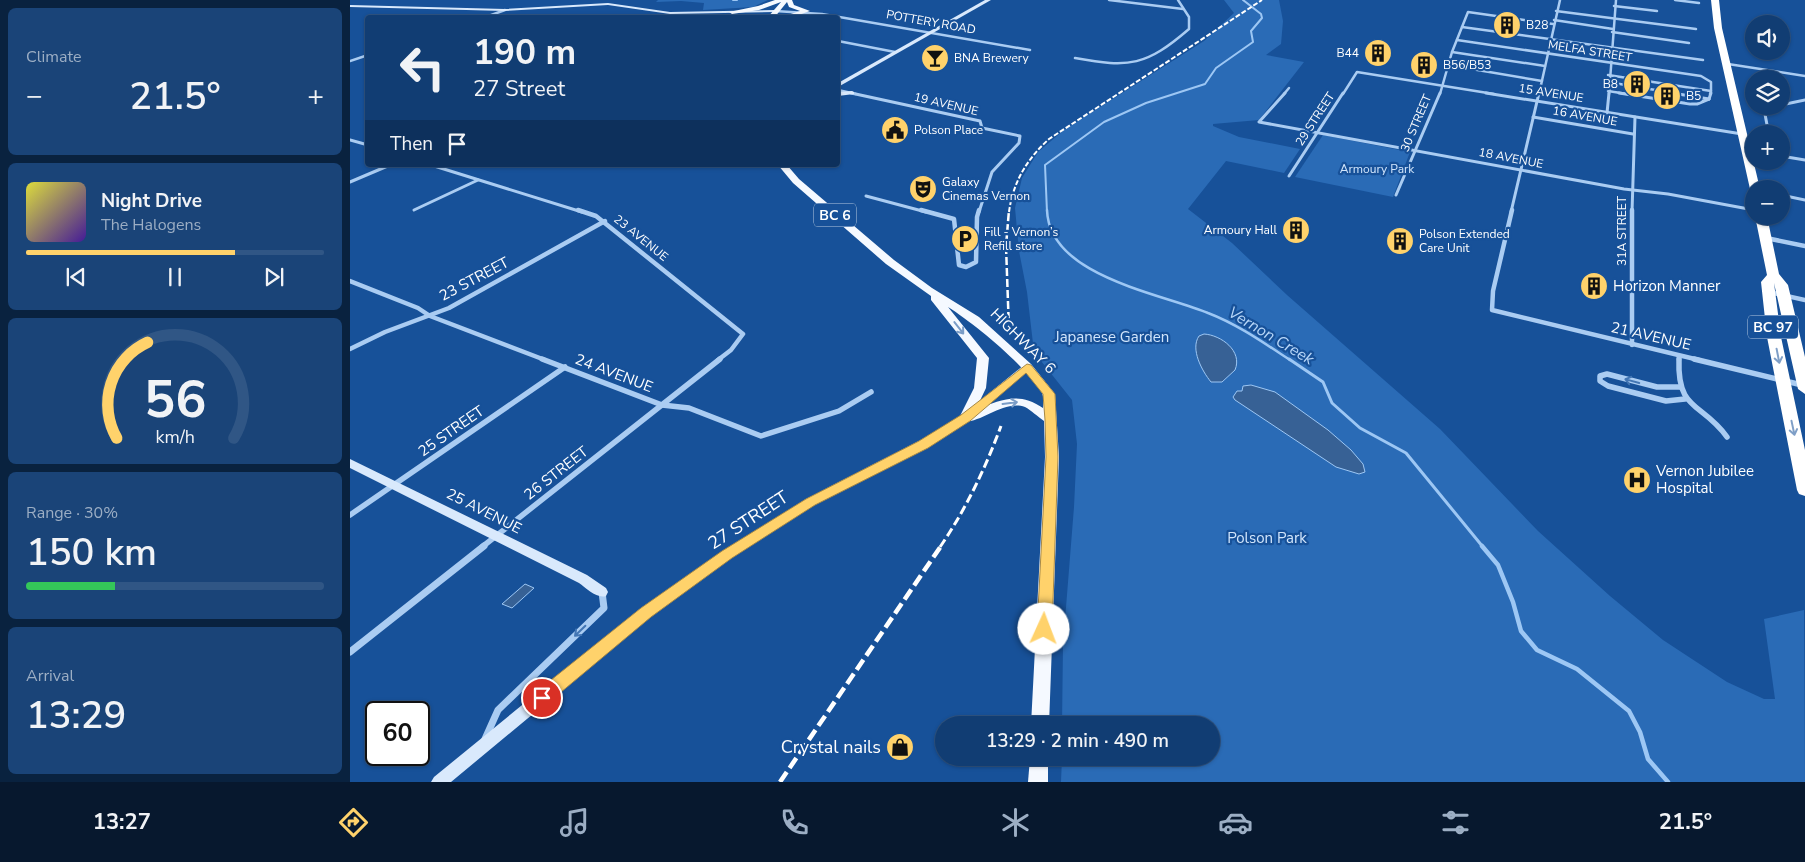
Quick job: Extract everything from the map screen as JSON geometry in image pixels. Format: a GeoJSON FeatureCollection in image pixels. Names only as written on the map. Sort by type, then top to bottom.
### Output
{"type":"FeatureCollection","features":[{"type":"Feature","properties":{"kind":"highway"},"geometry":{"type":"LineString","coordinates":[[1715,0],[1714,9],[1745,140]]}},
{"type":"Feature","properties":{"kind":"highway","name":"BC 97"},"geometry":{"type":"LineString","coordinates":[[1763,225],[1773,275],[1782,285],[1805,387]]}},
{"type":"Feature","properties":{"kind":"highway","name":"BC 97"},"geometry":{"type":"LineString","coordinates":[[1773,275],[1767,282],[1768,292],[1805,490]]}},
{"type":"Feature","properties":{"kind":"main road"},"geometry":{"type":"LineString","coordinates":[[732,12],[759,8],[781,0]]}},
{"type":"Feature","properties":{"kind":"main road"},"geometry":{"type":"LineString","coordinates":[[772,15],[786,0]]}},
{"type":"Feature","properties":{"kind":"main road"},"geometry":{"type":"LineString","coordinates":[[789,0],[791,6],[807,12]]}},
{"type":"Feature","properties":{"kind":"main road"},"geometry":{"type":"LineString","coordinates":[[732,12],[754,15]]}},
{"type":"Feature","properties":{"kind":"main road"},"geometry":{"type":"LineString","coordinates":[[794,15],[807,12]]}},
{"type":"Feature","properties":{"kind":"main road","name":"HIGHWAY 6"},"geometry":{"type":"LineString","coordinates":[[784,167],[796,181],[890,262],[928,290],[975,319],[1027,367],[1049,394],[1052,457],[1040,716]]}},
{"type":"Feature","properties":{"kind":"main road"},"geometry":{"type":"LineString","coordinates":[[928,290],[983,358],[980,388],[966,418]]}},
{"type":"Feature","properties":{"kind":"main road"},"geometry":{"type":"LineString","coordinates":[[966,418],[1008,402],[1027,403],[1051,420]]}},
{"type":"Feature","properties":{"kind":"main road"},"geometry":{"type":"LineString","coordinates":[[1038,782],[1039,766]]}},
{"type":"Feature","properties":{"kind":"street"},"geometry":{"type":"LineString","coordinates":[[840,84],[989,0]]}},
{"type":"Feature","properties":{"kind":"street"},"geometry":{"type":"LineString","coordinates":[[1108,0],[1183,9]]}},
{"type":"Feature","properties":{"kind":"street"},"geometry":{"type":"LineString","coordinates":[[1075,58],[1116,64],[1132,64],[1143,60],[1189,29],[1192,23],[1178,0]]}},
{"type":"Feature","properties":{"kind":"street"},"geometry":{"type":"LineString","coordinates":[[1521,170],[1545,66],[1550,53],[1550,39],[1560,0]]}},
{"type":"Feature","properties":{"kind":"street"},"geometry":{"type":"LineString","coordinates":[[1607,113],[1609,62],[1616,0]]}},
{"type":"Feature","properties":{"kind":"street"},"geometry":{"type":"LineString","coordinates":[[1675,0],[1699,3]]}},
{"type":"Feature","properties":{"kind":"street","name":"POTTERY ROAD"},"geometry":{"type":"LineString","coordinates":[[350,6],[505,10],[590,4],[622,6],[670,14],[774,11],[807,12],[826,15]]}},
{"type":"Feature","properties":{"kind":"street"},"geometry":{"type":"LineString","coordinates":[[1614,6],[1658,11]]}},
{"type":"Feature","properties":{"kind":"street"},"geometry":{"type":"LineString","coordinates":[[491,15],[505,10]]}},
{"type":"Feature","properties":{"kind":"street","name":"30 STREET"},"geometry":{"type":"LineString","coordinates":[[1396,195],[1443,86],[1452,52],[1468,12],[1554,22]]}},
{"type":"Feature","properties":{"kind":"street"},"geometry":{"type":"LineString","coordinates":[[1556,12],[1696,29]]}},
{"type":"Feature","properties":{"kind":"street","name":"POTTERY ROAD"},"geometry":{"type":"LineString","coordinates":[[840,17],[1030,50]]}},
{"type":"Feature","properties":{"kind":"street"},"geometry":{"type":"LineString","coordinates":[[1554,22],[1689,43]]}},
{"type":"Feature","properties":{"kind":"street"},"geometry":{"type":"LineString","coordinates":[[1462,27],[1703,60]]}},
{"type":"Feature","properties":{"kind":"street","name":"MELFA STREET"},"geometry":{"type":"LineString","coordinates":[[1457,40],[1701,76],[1711,82],[1711,91]]}},
{"type":"Feature","properties":{"kind":"street"},"geometry":{"type":"LineString","coordinates":[[840,41],[895,52]]}},
{"type":"Feature","properties":{"kind":"street"},"geometry":{"type":"LineString","coordinates":[[1452,52],[1545,66]]}},
{"type":"Feature","properties":{"kind":"street"},"geometry":{"type":"LineString","coordinates":[[350,61],[365,56]]}},
{"type":"Feature","properties":{"kind":"street"},"geometry":{"type":"LineString","coordinates":[[1728,64],[1805,76]]}},
{"type":"Feature","properties":{"kind":"street"},"geometry":{"type":"LineString","coordinates":[[1448,66],[1542,81]]}},
{"type":"Feature","properties":{"kind":"street","name":"15 AVENUE"},"geometry":{"type":"LineString","coordinates":[[1357,72],[1742,134]]}},
{"type":"Feature","properties":{"kind":"street","name":"29 STREET"},"geometry":{"type":"LineString","coordinates":[[1289,176],[1357,72]]}},
{"type":"Feature","properties":{"kind":"street"},"geometry":{"type":"LineString","coordinates":[[1608,75],[1711,91],[1709,99]]}},
{"type":"Feature","properties":{"kind":"street"},"geometry":{"type":"LineString","coordinates":[[1608,82],[1709,99]]}},
{"type":"Feature","properties":{"kind":"street","name":"18 AVENUE"},"geometry":{"type":"LineString","coordinates":[[1288,88],[1259,122],[1745,208]]}},
{"type":"Feature","properties":{"kind":"street","name":"19 AVENUE"},"geometry":{"type":"LineString","coordinates":[[840,90],[980,121],[982,128],[1020,136],[1019,143],[992,172],[977,216],[976,262],[967,268],[959,265],[954,219],[866,196]]}},
{"type":"Feature","properties":{"kind":"street"},"geometry":{"type":"LineString","coordinates":[[1608,91],[1690,104],[1697,104],[1709,99]]}},
{"type":"Feature","properties":{"kind":"street"},"geometry":{"type":"LineString","coordinates":[[840,94],[852,93]]}},
{"type":"Feature","properties":{"kind":"street"},"geometry":{"type":"LineString","coordinates":[[1790,103],[1805,100]]}},
{"type":"Feature","properties":{"kind":"street","name":"16 AVENUE"},"geometry":{"type":"LineString","coordinates":[[1533,117],[1634,134]]}},
{"type":"Feature","properties":{"kind":"street","name":"31A STREET"},"geometry":{"type":"LineString","coordinates":[[1632,344],[1632,189],[1635,117]]}},
{"type":"Feature","properties":{"kind":"street"},"geometry":{"type":"LineString","coordinates":[[350,140],[365,144]]}},
{"type":"Feature","properties":{"kind":"street"},"geometry":{"type":"LineString","coordinates":[[1790,158],[1805,160]]}},
{"type":"Feature","properties":{"kind":"street"},"geometry":{"type":"LineString","coordinates":[[350,182],[385,167]]}},
{"type":"Feature","properties":{"kind":"street","name":"23 AVENUE"},"geometry":{"type":"LineString","coordinates":[[437,167],[596,216],[605,221],[743,334],[731,350]]}},
{"type":"Feature","properties":{"kind":"street","name":"21 AVENUE"},"geometry":{"type":"LineString","coordinates":[[1521,170],[1493,291],[1492,310],[1783,380],[1805,387]]}},
{"type":"Feature","properties":{"kind":"street"},"geometry":{"type":"LineString","coordinates":[[414,210],[479,180]]}},
{"type":"Feature","properties":{"kind":"street"},"geometry":{"type":"LineString","coordinates":[[1790,197],[1805,200]]}},
{"type":"Feature","properties":{"kind":"street","name":"23 STREET"},"geometry":{"type":"LineString","coordinates":[[350,349],[385,332],[430,316],[605,221]]}},
{"type":"Feature","properties":{"kind":"street"},"geometry":{"type":"LineString","coordinates":[[1766,238],[1805,246]]}},
{"type":"Feature","properties":{"kind":"street","name":"24 AVENUE"},"geometry":{"type":"LineString","coordinates":[[350,281],[418,308],[430,316],[662,405],[689,408],[760,436],[839,411],[871,392]]}},
{"type":"Feature","properties":{"kind":"street"},"geometry":{"type":"LineString","coordinates":[[1768,292],[1805,300]]}},
{"type":"Feature","properties":{"kind":"street","name":"26 STREET"},"geometry":{"type":"LineString","coordinates":[[350,652],[731,350]]}},
{"type":"Feature","properties":{"kind":"street"},"geometry":{"type":"LineString","coordinates":[[1679,356],[1680,387],[1684,398],[1721,427],[1727,437]]}},
{"type":"Feature","properties":{"kind":"street","name":"25 STREET"},"geometry":{"type":"LineString","coordinates":[[350,515],[565,367]]}},
{"type":"Feature","properties":{"kind":"street","name":"27 STREET"},"geometry":{"type":"LineString","coordinates":[[440,782],[646,612],[727,554],[810,502],[923,444],[966,418],[1027,367]]}},
{"type":"Feature","properties":{"kind":"street"},"geometry":{"type":"LineString","coordinates":[[1680,387],[1657,387],[1607,374],[1600,376],[1600,382],[1616,388],[1666,401],[1684,398]]}},
{"type":"Feature","properties":{"kind":"street","name":"25 AVENUE"},"geometry":{"type":"LineString","coordinates":[[350,462],[583,579],[602,592]]}},
{"type":"Feature","properties":{"kind":"street","name":"27 STREET"},"geometry":{"type":"LineString","coordinates":[[482,746],[498,710],[604,608],[602,592]]}},
{"type":"Feature","properties":{"kind":"green space"},"geometry":{"type":"Polygon","coordinates":[[[658,0],[768,0],[753,7],[703,10],[704,3],[681,1],[656,2],[658,0]]]}},
{"type":"Feature","properties":{"kind":"green space","name":"Polson Park"},"geometry":{"type":"Polygon","coordinates":[[[1224,0],[1279,0],[1283,21],[1281,44],[1266,55],[1304,62],[1259,120],[1213,124],[1213,126],[1239,137],[1300,149],[1284,173],[1226,161],[1188,209],[1232,243],[1287,295],[1440,429],[1538,531],[1610,596],[1663,640],[1727,682],[1764,699],[1775,699],[1764,619],[1804,610],[1805,782],[1061,782],[1062,766],[1220,766],[1220,716],[1062,716],[1063,645],[1077,444],[1072,400],[1034,352],[1027,292],[1019,251],[1015,208],[1022,178],[1038,152],[1064,130],[1204,41],[1234,13],[1224,0]]]}},
{"type":"Feature","properties":{"kind":"green space","name":"Armoury Park"},"geometry":{"type":"Polygon","coordinates":[[[1323,135],[1410,152],[1393,197],[1295,177],[1323,135]]]}},
{"type":"Feature","properties":{"kind":"shaded area"},"geometry":{"type":"Polygon","coordinates":[[[1204,334],[1217,337],[1229,345],[1236,356],[1235,370],[1222,382],[1211,382],[1198,360],[1196,353],[1197,341],[1199,336],[1204,334]]]}},
{"type":"Feature","properties":{"kind":"shaded area"},"geometry":{"type":"Polygon","coordinates":[[[1251,385],[1275,392],[1328,430],[1351,450],[1363,464],[1365,472],[1359,474],[1336,467],[1235,400],[1233,397],[1237,391],[1242,391],[1243,386],[1251,385]]]}},
{"type":"Feature","properties":{"kind":"shaded area"},"geometry":{"type":"Polygon","coordinates":[[[525,584],[534,588],[512,608],[502,604],[525,584]]]}},
{"type":"Feature","properties":{"kind":"waterway","name":"Vernon Creek"},"geometry":{"type":"LineString","coordinates":[[1047,212],[1045,165],[1104,122],[1146,103],[1205,84],[1216,68],[1253,42],[1251,31],[1262,18],[1261,14],[1243,0]]}},
{"type":"Feature","properties":{"kind":"waterway","name":"Vernon Creek"},"geometry":{"type":"LineString","coordinates":[[1047,210],[1052,233],[1066,251],[1086,266],[1110,279],[1136,289],[1219,317],[1250,334],[1290,360]]}},
{"type":"Feature","properties":{"kind":"waterway","name":"Vernon Creek"},"geometry":{"type":"LineString","coordinates":[[1289,359],[1323,382],[1332,403],[1360,428],[1406,453],[1483,547]]}},
{"type":"Feature","properties":{"kind":"waterway","name":"Vernon Creek"},"geometry":{"type":"LineString","coordinates":[[1482,546],[1498,565],[1513,602],[1521,631],[1537,650],[1577,669],[1629,711],[1640,732],[1648,759],[1668,782]]}},
{"type":"Feature","properties":{"kind":"railway"},"geometry":{"type":"LineString","coordinates":[[1009,212],[1014,191],[1022,172],[1049,139],[1262,0]]}},
{"type":"Feature","properties":{"kind":"railway"},"geometry":{"type":"LineString","coordinates":[[1009,210],[1006,246],[1009,331]]}},
{"type":"Feature","properties":{"kind":"railway"},"geometry":{"type":"LineString","coordinates":[[940,547],[974,488],[1001,426]]}},
{"type":"Feature","properties":{"kind":"railway"},"geometry":{"type":"LineString","coordinates":[[780,782],[941,546]]}},
{"type":"Feature","properties":{"kind":"place","name":"B28"},"geometry":{"type":"Point","coordinates":[1507,25]}},
{"type":"Feature","properties":{"kind":"place","name":"B44"},"geometry":{"type":"Point","coordinates":[1378,53]}},
{"type":"Feature","properties":{"kind":"place","name":"BNA Brewery"},"geometry":{"type":"Point","coordinates":[935,58]}},
{"type":"Feature","properties":{"kind":"place","name":"B56/B53"},"geometry":{"type":"Point","coordinates":[1424,65]}},
{"type":"Feature","properties":{"kind":"place","name":"B8"},"geometry":{"type":"Point","coordinates":[1637,84]}},
{"type":"Feature","properties":{"kind":"place","name":"B5"},"geometry":{"type":"Point","coordinates":[1667,96]}},
{"type":"Feature","properties":{"kind":"place","name":"Polson Place"},"geometry":{"type":"Point","coordinates":[895,130]}},
{"type":"Feature","properties":{"kind":"place","name":"Galaxy Cinemas Vernon"},"geometry":{"type":"Point","coordinates":[923,189]}},
{"type":"Feature","properties":{"kind":"place","name":"Armoury Hall"},"geometry":{"type":"Point","coordinates":[1296,230]}},
{"type":"Feature","properties":{"kind":"place","name":"Fill - Vernon’s Refill store"},"geometry":{"type":"Point","coordinates":[965,239]}},
{"type":"Feature","properties":{"kind":"place","name":"Polson Extended Care Unit"},"geometry":{"type":"Point","coordinates":[1400,241]}},
{"type":"Feature","properties":{"kind":"place","name":"Horizon Manner"},"geometry":{"type":"Point","coordinates":[1594,286]}},
{"type":"Feature","properties":{"kind":"place","name":"Vernon Jubilee Hospital"},"geometry":{"type":"Point","coordinates":[1637,480]}},
{"type":"Feature","properties":{"kind":"place","name":"Crystal nails"},"geometry":{"type":"Point","coordinates":[900,747]}},
{"type":"Feature","properties":{"kind":"route"},"geometry":{"type":"LineString","coordinates":[[542,698],[646,612],[727,554],[810,502],[923,444],[966,418],[1027,367],[1049,394],[1051,420],[1052,457],[1044,629]]}},
{"type":"Feature","properties":{"kind":"park label","name":"Japanese Garden"},"geometry":{"type":"Point","coordinates":[1112,337]}}]}
